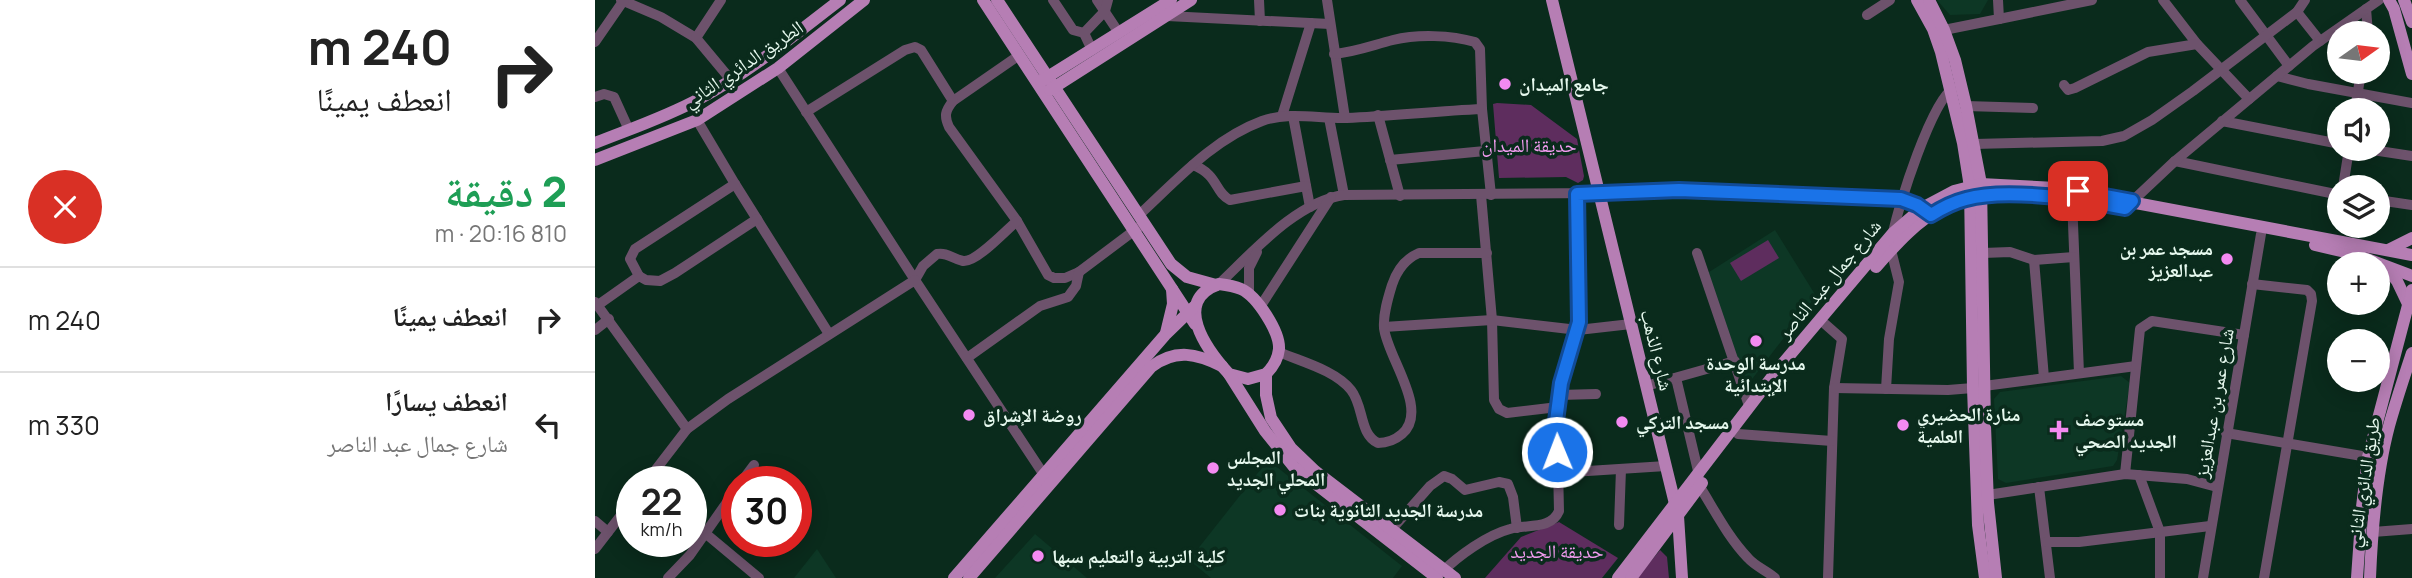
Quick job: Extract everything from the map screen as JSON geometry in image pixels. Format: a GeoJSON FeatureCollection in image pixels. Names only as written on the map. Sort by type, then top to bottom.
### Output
{"type":"FeatureCollection","features":[{"type":"Feature","properties":{"kind":"main road","name":"الطريق الدائري الثاني"},"geometry":{"type":"LineString","coordinates":[[595,143],[677,111],[731,80],[780,47],[840,0]]}},
{"type":"Feature","properties":{"kind":"main road","name":"الطريق الدائري الثاني"},"geometry":{"type":"LineString","coordinates":[[595,160],[697,120],[778,68],[864,0]]}},
{"type":"Feature","properties":{"kind":"main road"},"geometry":{"type":"LineString","coordinates":[[983,0],[1018,56],[1046,86]]}},
{"type":"Feature","properties":{"kind":"main road"},"geometry":{"type":"LineString","coordinates":[[997,0],[1046,86],[1139,223],[1171,264],[1187,277],[1233,286],[1249,294],[1260,307],[1277,337],[1279,352],[1266,374],[1266,395],[1271,418],[1291,448],[1315,471],[1392,529],[1438,576]]}},
{"type":"Feature","properties":{"kind":"main road"},"geometry":{"type":"LineString","coordinates":[[1046,86],[1092,50],[1171,0]]}},
{"type":"Feature","properties":{"kind":"main road"},"geometry":{"type":"LineString","coordinates":[[1046,86],[1191,0]]}},
{"type":"Feature","properties":{"kind":"main road","name":"شارع الذهب"},"geometry":{"type":"LineString","coordinates":[[1552,0],[1677,511],[1682,578]]}},
{"type":"Feature","properties":{"kind":"main road"},"geometry":{"type":"LineString","coordinates":[[1917,0],[1939,31]]}},
{"type":"Feature","properties":{"kind":"main road"},"geometry":{"type":"LineString","coordinates":[[1929,0],[1956,88],[1976,191],[1983,253],[1978,387]]}},
{"type":"Feature","properties":{"kind":"main road"},"geometry":{"type":"LineString","coordinates":[[2389,0],[2410,51],[2412,74]]}},
{"type":"Feature","properties":{"kind":"main road"},"geometry":{"type":"LineString","coordinates":[[2405,0],[2412,22]]}},
{"type":"Feature","properties":{"kind":"main road"},"geometry":{"type":"LineString","coordinates":[[1956,88],[1966,106],[1974,144],[1978,387],[1985,578]]}},
{"type":"Feature","properties":{"kind":"main road","name":"شارع جمال عبد الناصر"},"geometry":{"type":"LineString","coordinates":[[1619,578],[1677,511],[1749,407],[1787,358],[1893,233],[1954,191],[2056,188],[2346,252]]}},
{"type":"Feature","properties":{"kind":"main road","name":"شارع جمال عبد الناصر"},"geometry":{"type":"LineString","coordinates":[[1976,191],[2129,204],[2412,255]]}},
{"type":"Feature","properties":{"kind":"main road","name":"شارع جمال عبد الناصر"},"geometry":{"type":"LineString","coordinates":[[1699,481],[1825,324],[1926,211]]}},
{"type":"Feature","properties":{"kind":"main road"},"geometry":{"type":"LineString","coordinates":[[1139,223],[1172,288],[1191,308],[1195,324],[1265,431],[1294,467],[1438,576],[1455,578]]}},
{"type":"Feature","properties":{"kind":"main road"},"geometry":{"type":"LineString","coordinates":[[2388,250],[2412,238]]}},
{"type":"Feature","properties":{"kind":"main road","name":"شارع جمال عبد الناصر"},"geometry":{"type":"LineString","coordinates":[[2390,268],[2412,276]]}},
{"type":"Feature","properties":{"kind":"main road"},"geometry":{"type":"LineString","coordinates":[[2390,273],[2409,304]]}},
{"type":"Feature","properties":{"kind":"main road"},"geometry":{"type":"LineString","coordinates":[[954,578],[1165,335],[1202,295],[1218,285]]}},
{"type":"Feature","properties":{"kind":"main road"},"geometry":{"type":"LineString","coordinates":[[1165,335],[1173,304],[1172,288]]}},
{"type":"Feature","properties":{"kind":"main road","name":"طريق الدائري الثاني"},"geometry":{"type":"LineString","coordinates":[[2357,578],[2368,457],[2412,290]]}},
{"type":"Feature","properties":{"kind":"main road","name":"طريق الدائري الثاني"},"geometry":{"type":"LineString","coordinates":[[2370,578],[2375,508],[2389,426],[2412,353]]}},
{"type":"Feature","properties":{"kind":"main road"},"geometry":{"type":"LineString","coordinates":[[969,578],[1151,367],[1172,356],[1194,354],[1248,379],[1266,374]]}},
{"type":"Feature","properties":{"kind":"main road"},"geometry":{"type":"LineString","coordinates":[[1982,496],[1996,578]]}},
{"type":"Feature","properties":{"kind":"main road"},"geometry":{"type":"LineString","coordinates":[[2362,507],[2375,508]]}},
{"type":"Feature","properties":{"kind":"main road","name":"شارع جمال عبد الناصر"},"geometry":{"type":"LineString","coordinates":[[1631,578],[1657,545],[1677,511]]}},
{"type":"Feature","properties":{"kind":"main road"},"geometry":{"type":"LineString","coordinates":[[1657,545],[1670,545],[1680,552]]}},
{"type":"Feature","properties":{"kind":"street"},"geometry":{"type":"LineString","coordinates":[[595,42],[623,0],[661,17],[696,38],[731,80]]}},
{"type":"Feature","properties":{"kind":"street"},"geometry":{"type":"LineString","coordinates":[[696,38],[721,0]]}},
{"type":"Feature","properties":{"kind":"street"},"geometry":{"type":"LineString","coordinates":[[1053,0],[1073,30],[1084,33],[1092,50]]}},
{"type":"Feature","properties":{"kind":"street"},"geometry":{"type":"LineString","coordinates":[[1097,0],[1107,5],[1119,33]]}},
{"type":"Feature","properties":{"kind":"street"},"geometry":{"type":"LineString","coordinates":[[1259,0],[1260,21]]}},
{"type":"Feature","properties":{"kind":"street"},"geometry":{"type":"LineString","coordinates":[[1327,0],[1345,118]]}},
{"type":"Feature","properties":{"kind":"street"},"geometry":{"type":"LineString","coordinates":[[1867,15],[1890,0]]}},
{"type":"Feature","properties":{"kind":"street"},"geometry":{"type":"LineString","coordinates":[[1998,0],[1999,19]]}},
{"type":"Feature","properties":{"kind":"street"},"geometry":{"type":"LineString","coordinates":[[1939,31],[2092,0]]}},
{"type":"Feature","properties":{"kind":"street"},"geometry":{"type":"LineString","coordinates":[[2162,0],[2197,44],[2249,99]]}},
{"type":"Feature","properties":{"kind":"street"},"geometry":{"type":"LineString","coordinates":[[2240,0],[2289,66]]}},
{"type":"Feature","properties":{"kind":"street"},"geometry":{"type":"LineString","coordinates":[[1974,144],[2102,141],[2124,136],[2162,113],[2221,70],[2297,12],[2305,0]]}},
{"type":"Feature","properties":{"kind":"street"},"geometry":{"type":"LineString","coordinates":[[2129,204],[2175,161],[2289,66],[2379,0]]}},
{"type":"Feature","properties":{"kind":"street"},"geometry":{"type":"LineString","coordinates":[[1084,33],[1107,5]]}},
{"type":"Feature","properties":{"kind":"street"},"geometry":{"type":"LineString","coordinates":[[2366,9],[2367,21]]}},
{"type":"Feature","properties":{"kind":"street"},"geometry":{"type":"LineString","coordinates":[[2297,12],[2320,41]]}},
{"type":"Feature","properties":{"kind":"street"},"geometry":{"type":"LineString","coordinates":[[1167,16],[1330,24]]}},
{"type":"Feature","properties":{"kind":"street"},"geometry":{"type":"LineString","coordinates":[[1310,207],[1287,116],[1311,23]]}},
{"type":"Feature","properties":{"kind":"street"},"geometry":{"type":"LineString","coordinates":[[1334,54],[1415,37],[1475,42],[1480,50],[1485,150],[1492,390],[1499,409],[1507,413],[1558,407]]}},
{"type":"Feature","properties":{"kind":"street"},"geometry":{"type":"LineString","coordinates":[[2064,85],[2068,90],[2075,89],[2154,49],[2197,44]]}},
{"type":"Feature","properties":{"kind":"street"},"geometry":{"type":"LineString","coordinates":[[806,112],[905,50],[915,47],[921,50],[953,101]]}},
{"type":"Feature","properties":{"kind":"street"},"geometry":{"type":"LineString","coordinates":[[1018,56],[953,101],[945,111],[949,127],[1017,221],[1048,275],[1059,279],[1079,272],[1139,223],[1193,165],[1245,129],[1287,116],[1345,118],[1482,108]]}},
{"type":"Feature","properties":{"kind":"street"},"geometry":{"type":"LineString","coordinates":[[778,68],[1044,475]]}},
{"type":"Feature","properties":{"kind":"street"},"geometry":{"type":"LineString","coordinates":[[2277,76],[2412,103]]}},
{"type":"Feature","properties":{"kind":"street"},"geometry":{"type":"LineString","coordinates":[[2356,98],[2359,84]]}},
{"type":"Feature","properties":{"kind":"street"},"geometry":{"type":"LineString","coordinates":[[1893,233],[1901,199],[1930,124],[1944,97],[1956,88]]}},
{"type":"Feature","properties":{"kind":"street"},"geometry":{"type":"LineString","coordinates":[[595,97],[604,94],[614,97],[629,130]]}},
{"type":"Feature","properties":{"kind":"street"},"geometry":{"type":"LineString","coordinates":[[1966,106],[2033,108]]}},
{"type":"Feature","properties":{"kind":"street"},"geometry":{"type":"LineString","coordinates":[[1378,115],[1400,196]]}},
{"type":"Feature","properties":{"kind":"street"},"geometry":{"type":"LineString","coordinates":[[1329,117],[1345,195]]}},
{"type":"Feature","properties":{"kind":"street"},"geometry":{"type":"LineString","coordinates":[[697,120],[734,184],[829,334]]}},
{"type":"Feature","properties":{"kind":"street"},"geometry":{"type":"LineString","coordinates":[[2222,121],[2327,141]]}},
{"type":"Feature","properties":{"kind":"street"},"geometry":{"type":"LineString","coordinates":[[1390,160],[1485,150]]}},
{"type":"Feature","properties":{"kind":"street"},"geometry":{"type":"LineString","coordinates":[[2390,153],[2412,156]]}},
{"type":"Feature","properties":{"kind":"street"},"geometry":{"type":"LineString","coordinates":[[2175,161],[2327,192]]}},
{"type":"Feature","properties":{"kind":"street"},"geometry":{"type":"LineString","coordinates":[[1193,165],[1208,172],[1223,197],[1230,200],[1306,186]]}},
{"type":"Feature","properties":{"kind":"street"},"geometry":{"type":"LineString","coordinates":[[734,184],[635,248],[630,259],[639,276],[646,280],[660,281],[757,219]]}},
{"type":"Feature","properties":{"kind":"street"},"geometry":{"type":"LineString","coordinates":[[1218,285],[1260,245],[1310,207],[1331,197],[1345,195],[1577,194],[1679,190],[1901,199],[1926,211]]}},
{"type":"Feature","properties":{"kind":"street"},"geometry":{"type":"LineString","coordinates":[[1438,576],[1489,538],[1517,528],[1547,523],[1557,516],[1559,511],[1559,395],[1563,372],[1578,330],[1580,283],[1577,194]]}},
{"type":"Feature","properties":{"kind":"street"},"geometry":{"type":"LineString","coordinates":[[1260,307],[1331,197]]}},
{"type":"Feature","properties":{"kind":"street"},"geometry":{"type":"LineString","coordinates":[[2072,199],[2079,373]]}},
{"type":"Feature","properties":{"kind":"street"},"geometry":{"type":"LineString","coordinates":[[2390,202],[2412,205]]}},
{"type":"Feature","properties":{"kind":"street"},"geometry":{"type":"LineString","coordinates":[[659,466],[687,429],[728,399],[915,280],[923,266],[937,254],[945,253],[961,261],[973,260],[1017,221]]}},
{"type":"Feature","properties":{"kind":"street","name":"شارع عمر بن عبدالعزيز"},"geometry":{"type":"LineString","coordinates":[[2203,578],[2261,234]]}},
{"type":"Feature","properties":{"kind":"street"},"geometry":{"type":"LineString","coordinates":[[1249,294],[1249,268],[1260,245]]}},
{"type":"Feature","properties":{"kind":"street"},"geometry":{"type":"LineString","coordinates":[[1886,389],[1889,339],[1899,282],[1891,250]]}},
{"type":"Feature","properties":{"kind":"street"},"geometry":{"type":"LineString","coordinates":[[1279,352],[1346,384],[1354,393],[1368,435],[1374,442],[1386,442],[1404,432],[1411,424],[1413,412],[1384,327],[1393,282],[1409,257],[1430,252],[1487,253]]}},
{"type":"Feature","properties":{"kind":"street"},"geometry":{"type":"LineString","coordinates":[[1983,253],[2010,252],[2035,260],[2074,257]]}},
{"type":"Feature","properties":{"kind":"street"},"geometry":{"type":"LineString","coordinates":[[1697,253],[1749,407]]}},
{"type":"Feature","properties":{"kind":"street"},"geometry":{"type":"LineString","coordinates":[[2035,260],[2044,378]]}},
{"type":"Feature","properties":{"kind":"street"},"geometry":{"type":"LineString","coordinates":[[967,358],[1040,306],[1067,297],[1074,290],[1079,272]]}},
{"type":"Feature","properties":{"kind":"street"},"geometry":{"type":"LineString","coordinates":[[639,276],[597,303],[687,429]]}},
{"type":"Feature","properties":{"kind":"street"},"geometry":{"type":"LineString","coordinates":[[2252,284],[2307,290],[2312,296],[2265,578]]}},
{"type":"Feature","properties":{"kind":"street"},"geometry":{"type":"LineString","coordinates":[[595,330],[609,319]]}},
{"type":"Feature","properties":{"kind":"street"},"geometry":{"type":"LineString","coordinates":[[1384,327],[1492,320],[1578,330],[1631,324]]}},
{"type":"Feature","properties":{"kind":"street"},"geometry":{"type":"LineString","coordinates":[[2125,474],[2140,329],[2149,321],[2243,335]]}},
{"type":"Feature","properties":{"kind":"street"},"geometry":{"type":"LineString","coordinates":[[1825,324],[1841,335],[1842,339],[1834,388],[1828,578]]}},
{"type":"Feature","properties":{"kind":"street"},"geometry":{"type":"LineString","coordinates":[[1646,386],[1734,361]]}},
{"type":"Feature","properties":{"kind":"street"},"geometry":{"type":"LineString","coordinates":[[1834,388],[1948,390],[2136,366]]}},
{"type":"Feature","properties":{"kind":"street"},"geometry":{"type":"LineString","coordinates":[[1676,378],[1699,481],[1734,541],[1756,572],[1768,572],[1775,578]]}},
{"type":"Feature","properties":{"kind":"street"},"geometry":{"type":"LineString","coordinates":[[1559,395],[1596,394]]}},
{"type":"Feature","properties":{"kind":"street"},"geometry":{"type":"LineString","coordinates":[[2226,433],[2368,457]]}},
{"type":"Feature","properties":{"kind":"street"},"geometry":{"type":"LineString","coordinates":[[1738,434],[1832,441]]}},
{"type":"Feature","properties":{"kind":"street"},"geometry":{"type":"LineString","coordinates":[[1572,472],[1666,467]]}},
{"type":"Feature","properties":{"kind":"street"},"geometry":{"type":"LineString","coordinates":[[1619,525],[1621,469]]}},
{"type":"Feature","properties":{"kind":"street"},"geometry":{"type":"LineString","coordinates":[[1982,496],[2125,474],[2187,479],[2217,487]]}},
{"type":"Feature","properties":{"kind":"street"},"geometry":{"type":"LineString","coordinates":[[2139,475],[2160,532],[2160,578]]}},
{"type":"Feature","properties":{"kind":"street"},"geometry":{"type":"LineString","coordinates":[[1392,529],[1430,486],[1444,476],[1465,490],[1499,482],[1508,484],[1513,497],[1517,528]]}},
{"type":"Feature","properties":{"kind":"street"},"geometry":{"type":"LineString","coordinates":[[2039,487],[2050,578]]}},
{"type":"Feature","properties":{"kind":"street"},"geometry":{"type":"LineString","coordinates":[[707,530],[721,510]]}},
{"type":"Feature","properties":{"kind":"street"},"geometry":{"type":"LineString","coordinates":[[595,521],[608,532]]}},
{"type":"Feature","properties":{"kind":"street"},"geometry":{"type":"LineString","coordinates":[[595,550],[616,522]]}},
{"type":"Feature","properties":{"kind":"street"},"geometry":{"type":"LineString","coordinates":[[2046,542],[2079,542],[2210,526]]}},
{"type":"Feature","properties":{"kind":"street"},"geometry":{"type":"LineString","coordinates":[[2373,532],[2412,529]]}},
{"type":"Feature","properties":{"kind":"street"},"geometry":{"type":"LineString","coordinates":[[707,535],[759,578]]}},
{"type":"Feature","properties":{"kind":"street"},"geometry":{"type":"LineString","coordinates":[[668,578],[688,557]]}},
{"type":"Feature","properties":{"kind":"shaded area"},"geometry":{"type":"Polygon","coordinates":[[[1937,0],[1988,0],[1980,14],[1950,15],[1937,0]]]}},
{"type":"Feature","properties":{"kind":"shaded area","name":"مدرسة الوحدة الإبتدائية"},"geometry":{"type":"Polygon","coordinates":[[[1775,230],[1816,296],[1746,387],[1706,274],[1775,230]]]}},
{"type":"Feature","properties":{"kind":"shaded area","name":"مستوصف الجديد الصحي"},"geometry":{"type":"Polygon","coordinates":[[[2121,376],[2130,383],[2117,460],[2113,466],[2006,483],[1998,479],[1994,399],[2000,392],[2121,376]]]}},
{"type":"Feature","properties":{"kind":"shaded area","name":"مدرسة الجديد الثانوية بنات"},"geometry":{"type":"Polygon","coordinates":[[[1268,460],[1402,566],[1393,578],[1211,578],[1189,560],[1268,460]]]}},
{"type":"Feature","properties":{"kind":"shaded area","name":"كلية التربية والتعليم سبها"},"geometry":{"type":"Polygon","coordinates":[[[1035,534],[1087,578],[995,578],[1035,534]]]}},
{"type":"Feature","properties":{"kind":"shaded area"},"geometry":{"type":"Polygon","coordinates":[[[817,549],[836,578],[794,578],[817,549]]]}},
{"type":"Feature","properties":{"kind":"green space","name":"حديقة الميدان"},"geometry":{"type":"Polygon","coordinates":[[[1493,104],[1531,105],[1577,139],[1583,180],[1578,183],[1566,177],[1499,178],[1493,104]]]}},
{"type":"Feature","properties":{"kind":"green space"},"geometry":{"type":"Polygon","coordinates":[[[1768,240],[1779,258],[1741,281],[1730,263],[1768,240]]]}},
{"type":"Feature","properties":{"kind":"green space","name":"حديقة الجديد"},"geometry":{"type":"Polygon","coordinates":[[[1559,522],[1618,558],[1602,578],[1485,578],[1521,537],[1559,522]]]}},
{"type":"Feature","properties":{"kind":"green space"},"geometry":{"type":"Polygon","coordinates":[[[1660,550],[1667,557],[1669,578],[1637,578],[1660,550]]]}},
{"type":"Feature","properties":{"kind":"place","name":"جامع الميدان"},"geometry":{"type":"Point","coordinates":[1505,84]}},
{"type":"Feature","properties":{"kind":"place","name":"مسجد عمر بن عبدالعزيز"},"geometry":{"type":"Point","coordinates":[2227,259]}},
{"type":"Feature","properties":{"kind":"place","name":"مدرسة الوحدة الإبتدائية"},"geometry":{"type":"Point","coordinates":[1756,341]}},
{"type":"Feature","properties":{"kind":"place","name":"روضة الإشراق"},"geometry":{"type":"Point","coordinates":[969,415]}},
{"type":"Feature","properties":{"kind":"place","name":"مسجد التركي"},"geometry":{"type":"Point","coordinates":[1622,422]}},
{"type":"Feature","properties":{"kind":"place","name":"منارة الحضيري العلمية"},"geometry":{"type":"Point","coordinates":[1903,425]}},
{"type":"Feature","properties":{"kind":"place","name":"مستوصف الجديد الصحي"},"geometry":{"type":"Point","coordinates":[2059,430]}},
{"type":"Feature","properties":{"kind":"place","name":"المجلس المحلي الجديد"},"geometry":{"type":"Point","coordinates":[1213,468]}},
{"type":"Feature","properties":{"kind":"place","name":"مدرسة الجديد الثانوية بنات"},"geometry":{"type":"Point","coordinates":[1280,510]}},
{"type":"Feature","properties":{"kind":"place","name":"كلية التربية والتعليم سبها"},"geometry":{"type":"Point","coordinates":[1038,556]}},
{"type":"Feature","properties":{"kind":"route"},"geometry":{"type":"LineString","coordinates":[[1557,452],[1556,421],[1561,383],[1579,322],[1577,194],[1679,190],[1901,199],[1917,205],[1931,215],[1963,199],[1982,196],[2072,199],[2125,208],[2132,201],[2078,191]]}}]}
